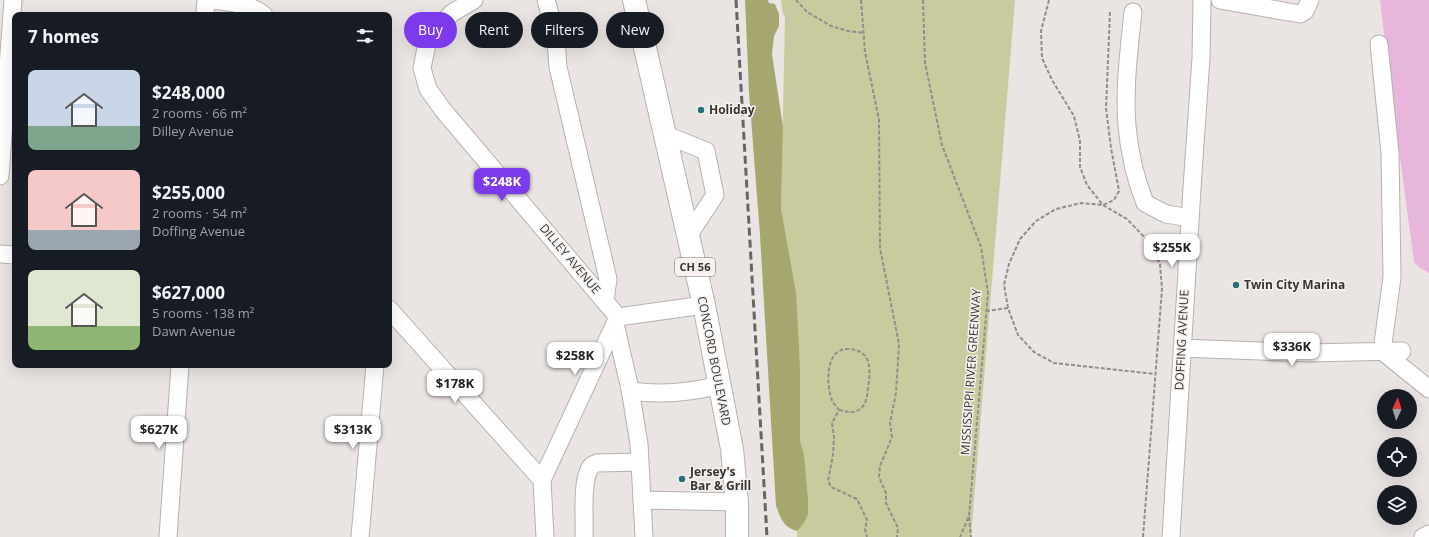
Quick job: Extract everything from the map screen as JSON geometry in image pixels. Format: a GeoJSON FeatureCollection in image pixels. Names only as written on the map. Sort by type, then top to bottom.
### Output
{"type":"FeatureCollection","features":[{"type":"Feature","properties":{"kind":"main road","name":"CONCORD BOULEVARD"},"geometry":{"type":"LineString","coordinates":[[634,0],[704,304],[732,449],[737,502],[737,537]]}},
{"type":"Feature","properties":{"kind":"street"},"geometry":{"type":"LineString","coordinates":[[12,12],[13,0]]}},
{"type":"Feature","properties":{"kind":"street"},"geometry":{"type":"LineString","coordinates":[[205,12],[206,0]]}},
{"type":"Feature","properties":{"kind":"street"},"geometry":{"type":"LineString","coordinates":[[211,0],[244,4],[256,8],[261,12]]}},
{"type":"Feature","properties":{"kind":"street","name":"DILLEY AVENUE"},"geometry":{"type":"LineString","coordinates":[[474,0],[452,13],[428,40],[422,68],[428,89],[443,110],[605,301],[617,320]]}},
{"type":"Feature","properties":{"kind":"street"},"geometry":{"type":"LineString","coordinates":[[546,0],[554,28],[558,66],[608,279],[605,301]]}},
{"type":"Feature","properties":{"kind":"street","name":"DOFFING AVENUE"},"geometry":{"type":"LineString","coordinates":[[1170,537],[1201,58],[1202,0]]}},
{"type":"Feature","properties":{"kind":"street"},"geometry":{"type":"LineString","coordinates":[[1220,0],[1300,14],[1305,11],[1310,0]]}},
{"type":"Feature","properties":{"kind":"street"},"geometry":{"type":"LineString","coordinates":[[1132,12],[1126,75],[1127,126],[1137,181],[1145,203],[1166,214],[1190,218]]}},
{"type":"Feature","properties":{"kind":"street"},"geometry":{"type":"LineString","coordinates":[[0,176],[12,14]]}},
{"type":"Feature","properties":{"kind":"street"},"geometry":{"type":"LineString","coordinates":[[1379,44],[1390,153],[1392,277],[1382,351]]}},
{"type":"Feature","properties":{"kind":"street"},"geometry":{"type":"LineString","coordinates":[[666,135],[706,151],[715,195],[688,236]]}},
{"type":"Feature","properties":{"kind":"street"},"geometry":{"type":"LineString","coordinates":[[0,254],[12,255]]}},
{"type":"Feature","properties":{"kind":"street"},"geometry":{"type":"LineString","coordinates":[[617,320],[704,304]]}},
{"type":"Feature","properties":{"kind":"street"},"geometry":{"type":"LineString","coordinates":[[392,312],[542,480]]}},
{"type":"Feature","properties":{"kind":"street"},"geometry":{"type":"LineString","coordinates":[[617,320],[639,444],[644,537]]}},
{"type":"Feature","properties":{"kind":"street"},"geometry":{"type":"LineString","coordinates":[[545,537],[542,480],[617,320]]}},
{"type":"Feature","properties":{"kind":"street"},"geometry":{"type":"LineString","coordinates":[[1182,348],[1307,353],[1402,351]]}},
{"type":"Feature","properties":{"kind":"street"},"geometry":{"type":"LineString","coordinates":[[1382,351],[1429,389]]}},
{"type":"Feature","properties":{"kind":"street"},"geometry":{"type":"LineString","coordinates":[[168,537],[180,368]]}},
{"type":"Feature","properties":{"kind":"street"},"geometry":{"type":"LineString","coordinates":[[360,537],[375,368]]}},
{"type":"Feature","properties":{"kind":"street"},"geometry":{"type":"LineString","coordinates":[[630,391],[649,394],[667,394],[696,391],[719,385]]}},
{"type":"Feature","properties":{"kind":"street"},"geometry":{"type":"LineString","coordinates":[[584,537],[585,480],[589,469],[592,465],[597,463],[640,462]]}},
{"type":"Feature","properties":{"kind":"street"},"geometry":{"type":"LineString","coordinates":[[642,500],[737,502]]}},
{"type":"Feature","properties":{"kind":"street"},"geometry":{"type":"LineString","coordinates":[[1423,537],[1429,534]]}},
{"type":"Feature","properties":{"kind":"path"},"geometry":{"type":"LineString","coordinates":[[796,0],[807,12],[831,26],[848,31],[864,33]]}},
{"type":"Feature","properties":{"kind":"path"},"geometry":{"type":"LineString","coordinates":[[861,0],[865,52],[879,120],[880,248],[898,338],[896,393],[890,422],[892,437],[880,466],[879,477],[886,493],[886,503],[898,528],[897,537]]}},
{"type":"Feature","properties":{"kind":"path","name":"MISSISSIPPI RIVER GREENWAY"},"geometry":{"type":"LineString","coordinates":[[924,0],[925,63],[942,145],[981,247],[988,293],[969,516],[960,537]]}},
{"type":"Feature","properties":{"kind":"path"},"geometry":{"type":"LineString","coordinates":[[1049,0],[1040,31],[1042,58],[1052,80],[1074,116],[1080,141],[1080,167],[1087,185],[1103,205],[1127,219],[1148,241],[1160,264],[1162,289],[1154,374],[1143,537]]}},
{"type":"Feature","properties":{"kind":"path"},"geometry":{"type":"LineString","coordinates":[[1110,12],[1106,108],[1118,191],[1114,200],[1103,205],[1081,203],[1056,209],[1036,221],[1020,239],[1008,264],[1004,285],[1008,308],[1018,335],[1034,352],[1054,363],[1154,374]]}},
{"type":"Feature","properties":{"kind":"path"},"geometry":{"type":"LineString","coordinates":[[986,311],[1008,308]]}},
{"type":"Feature","properties":{"kind":"path"},"geometry":{"type":"LineString","coordinates":[[845,349],[861,352],[867,359],[870,367],[867,397],[863,407],[856,412],[850,413],[839,410],[832,400],[829,382],[829,369],[832,358],[837,352],[845,349]]}},
{"type":"Feature","properties":{"kind":"path"},"geometry":{"type":"LineString","coordinates":[[839,410],[832,423],[834,437],[833,455],[828,481],[831,487],[857,499],[867,520],[865,529],[867,537]]}},
{"type":"Feature","properties":{"kind":"path"},"geometry":{"type":"LineString","coordinates":[[969,516],[971,537]]}},
{"type":"Feature","properties":{"kind":"green space"},"geometry":{"type":"Polygon","coordinates":[[[745,0],[768,0],[769,3],[775,4],[779,14],[779,26],[774,36],[772,54],[783,127],[781,209],[796,293],[800,368],[800,441],[804,455],[808,499],[808,514],[804,523],[797,531],[786,525],[781,519],[776,506],[760,235],[749,92],[745,0]]]}},
{"type":"Feature","properties":{"kind":"green space"},"geometry":{"type":"Polygon","coordinates":[[[781,0],[1015,0],[971,537],[797,537],[798,498],[781,209],[785,16],[783,15],[781,0]]]}},
{"type":"Feature","properties":{"kind":"shaded area"},"geometry":{"type":"Polygon","coordinates":[[[1380,0],[1429,0],[1429,273],[1420,268],[1414,262],[1380,0]]]}},
{"type":"Feature","properties":{"kind":"railway"},"geometry":{"type":"LineString","coordinates":[[736,0],[767,537]]}},
{"type":"Feature","properties":{"kind":"place","name":"Holiday"},"geometry":{"type":"Point","coordinates":[701,110]}},
{"type":"Feature","properties":{"kind":"place","name":"Twin City Marina"},"geometry":{"type":"Point","coordinates":[1236,285]}},
{"type":"Feature","properties":{"kind":"place","name":"Jersey's Bar & Grill"},"geometry":{"type":"Point","coordinates":[682,479]}}]}
